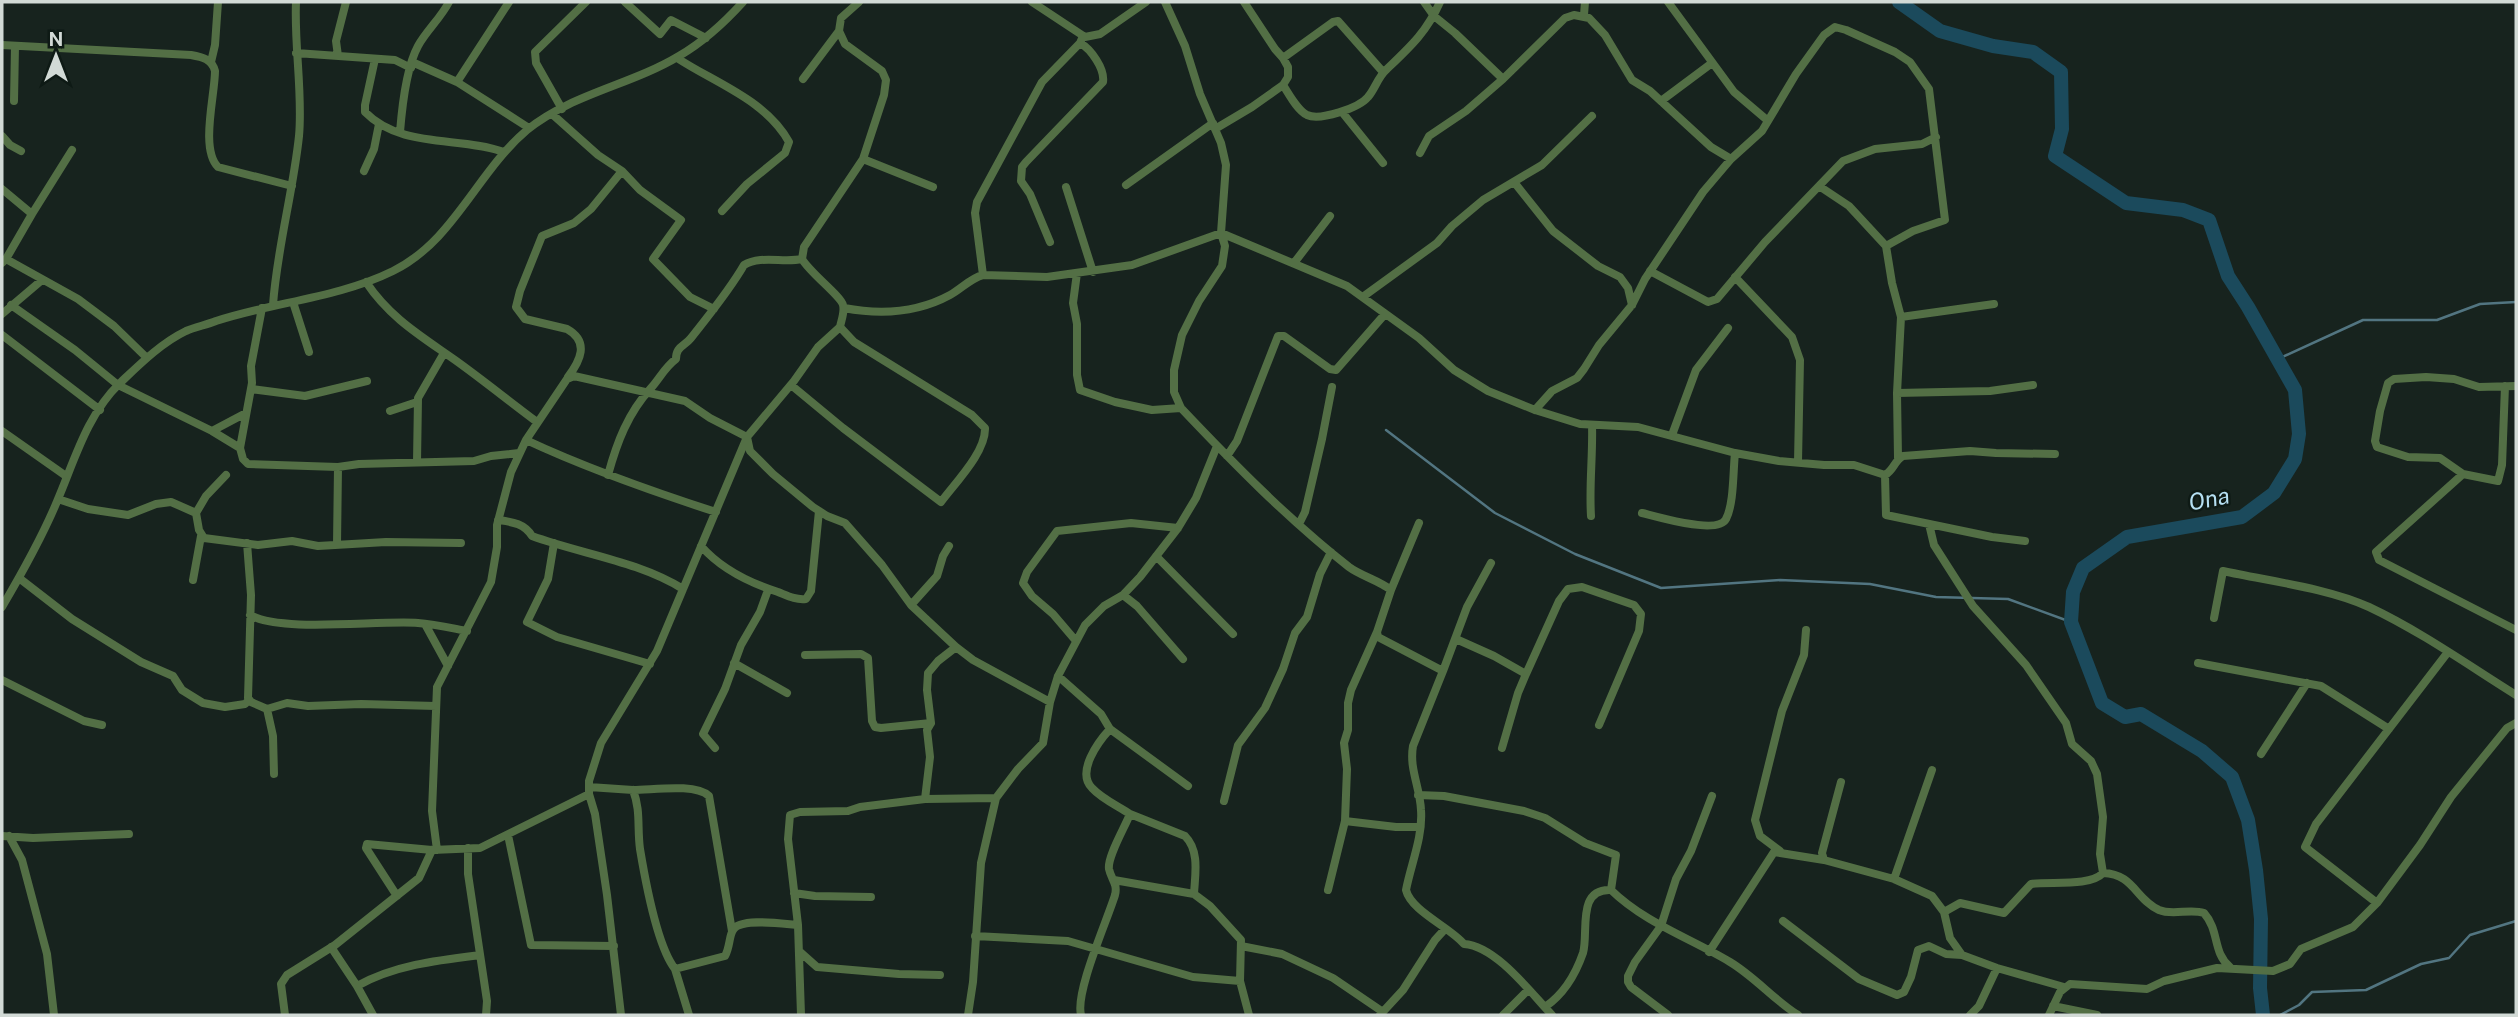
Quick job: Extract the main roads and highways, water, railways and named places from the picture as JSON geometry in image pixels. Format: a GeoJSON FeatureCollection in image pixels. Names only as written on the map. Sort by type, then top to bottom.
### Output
{"type":"FeatureCollection","features":[{"type":"Feature","properties":{"kind":"waterway","name":"Ona"},"geometry":{"type":"LineString","coordinates":[[1899,2],[1940,31],[1993,46],[2033,52],[2061,72],[2062,129],[2055,156],[2126,203],[2183,210],[2209,220],[2228,276],[2295,390],[2299,434],[2295,459],[2274,493],[2242,517],[2127,537],[2083,568],[2073,592],[2071,622],[2102,703],[2125,717],[2141,714],[2202,751],[2232,777],[2248,820],[2256,870],[2261,919],[2260,988],[2263,1015]]}},
{"type":"Feature","properties":{"kind":"waterway"},"geometry":{"type":"LineString","coordinates":[[2278,359],[2363,320],[2437,320],[2480,304],[2516,302]]}},
{"type":"Feature","properties":{"kind":"waterway"},"geometry":{"type":"LineString","coordinates":[[1386,430],[1495,513],[1575,554],[1661,588],[1780,580],[1870,584],[1936,597],[2008,599],[2071,622]]}},
{"type":"Feature","properties":{"kind":"waterway"},"geometry":{"type":"LineString","coordinates":[[2280,1015],[2299,1005],[2312,992],[2366,990],[2421,964],[2449,958],[2470,935],[2516,921]]}}]}
